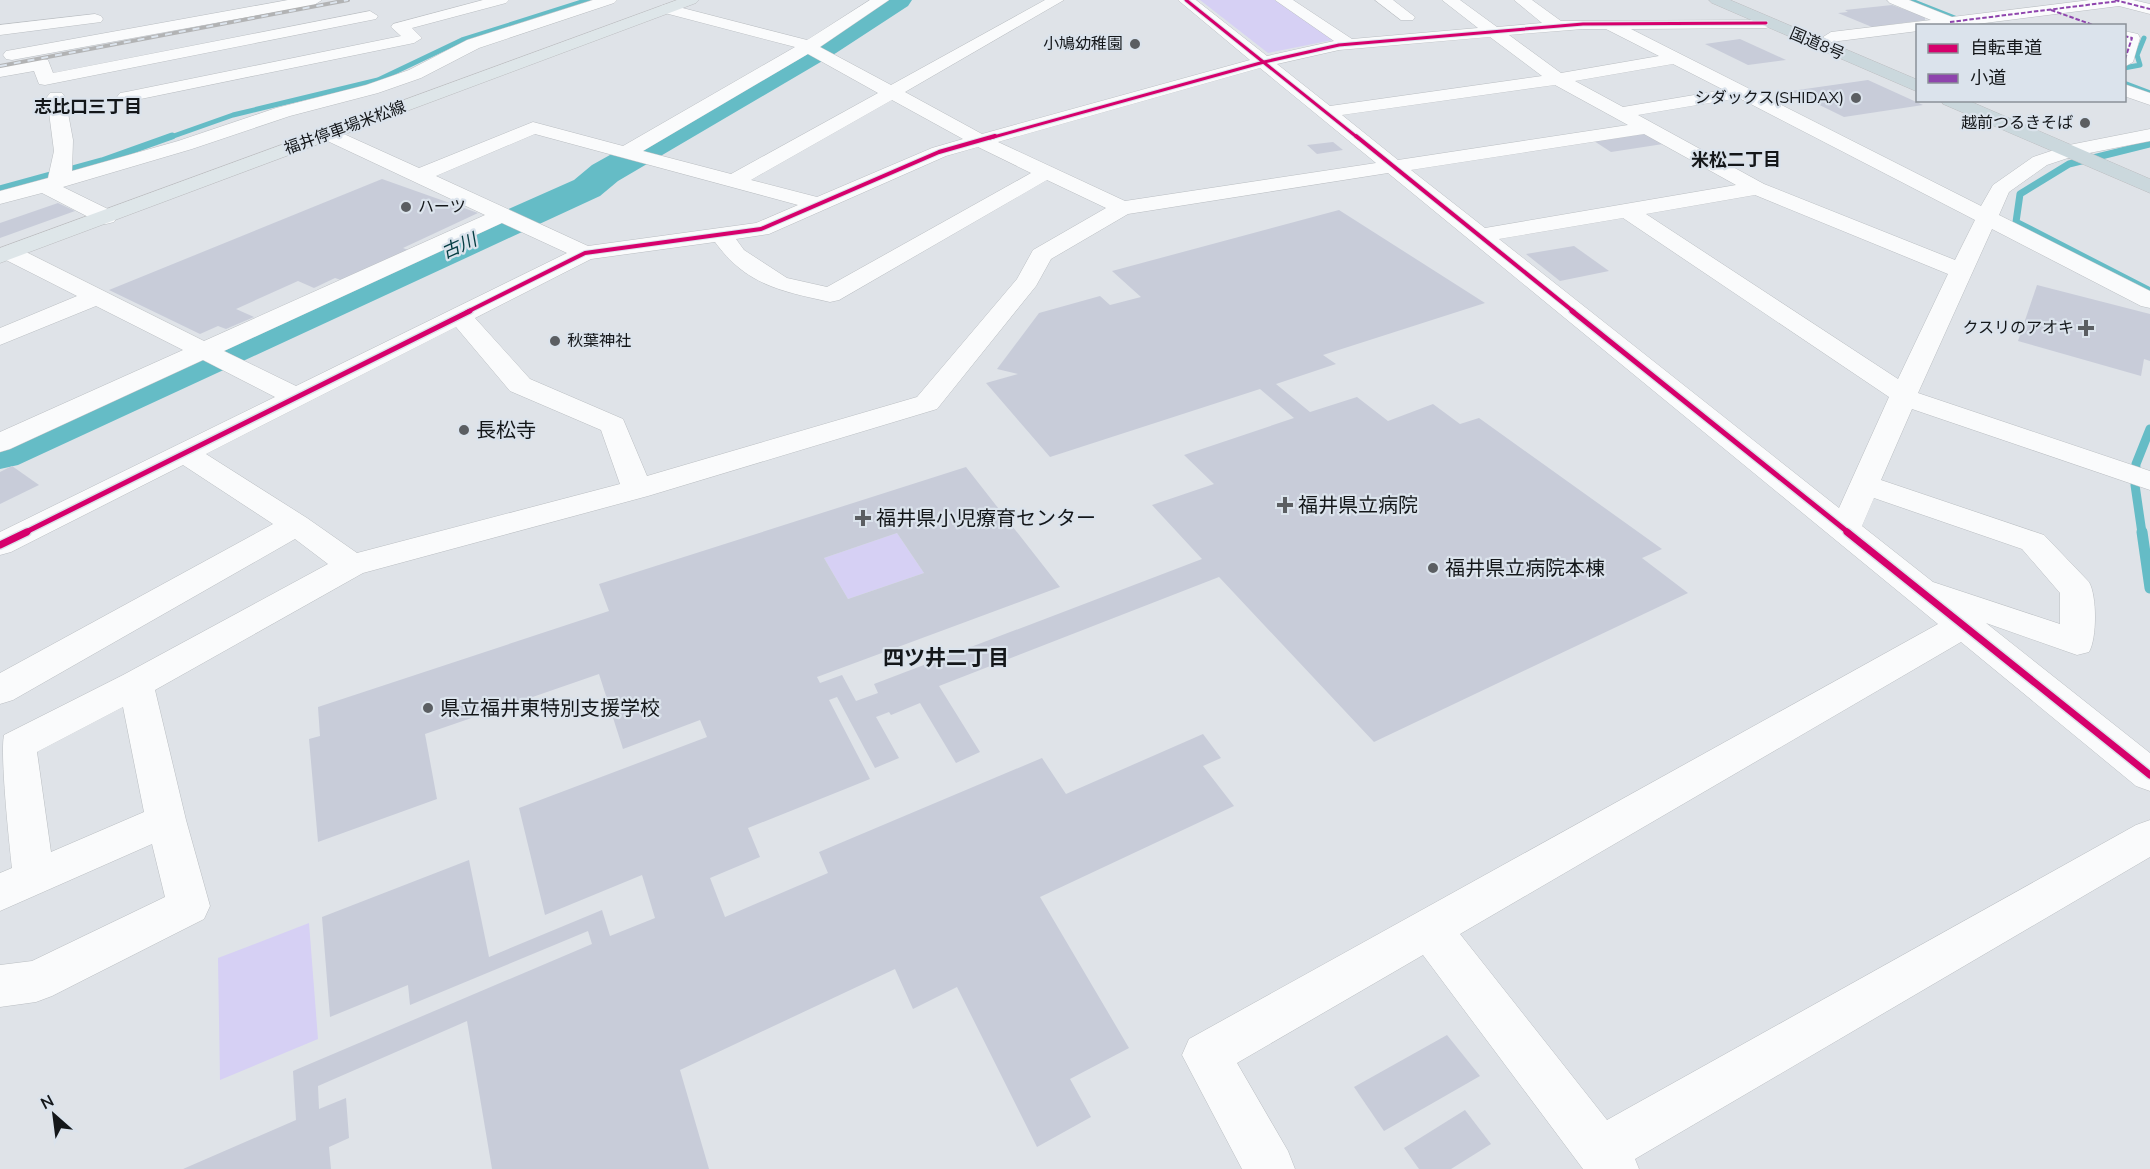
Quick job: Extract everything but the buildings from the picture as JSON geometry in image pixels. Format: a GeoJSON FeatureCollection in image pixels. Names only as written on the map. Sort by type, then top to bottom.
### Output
{"type":"FeatureCollection","features":[{"type":"Feature","properties":{"kind":"highway","name":"国道8号"},"geometry":{"type":"LineString","coordinates":[[1717,0],[1916,87]]}},
{"type":"Feature","properties":{"kind":"highway","name":"国道8号"},"geometry":{"type":"LineString","coordinates":[[1745,0],[1916,75]]}},
{"type":"Feature","properties":{"kind":"highway"},"geometry":{"type":"LineString","coordinates":[[1955,102],[2150,174]]}},
{"type":"Feature","properties":{"kind":"highway"},"geometry":{"type":"LineString","coordinates":[[1981,102],[2079,149],[2150,187]]}},
{"type":"Feature","properties":{"kind":"main road","name":"福井停車場米松線"},"geometry":{"type":"LineString","coordinates":[[5,255],[691,0]]}},
{"type":"Feature","properties":{"kind":"street"},"geometry":{"type":"LineString","coordinates":[[88,41],[101,0]]}},
{"type":"Feature","properties":{"kind":"street"},"geometry":{"type":"LineString","coordinates":[[0,57],[88,41],[241,7],[314,0]]}},
{"type":"Feature","properties":{"kind":"street"},"geometry":{"type":"LineString","coordinates":[[460,50],[426,43],[399,27],[501,0]]}},
{"type":"Feature","properties":{"kind":"street"},"geometry":{"type":"LineString","coordinates":[[554,0],[582,9]]}},
{"type":"Feature","properties":{"kind":"street"},"geometry":{"type":"LineString","coordinates":[[246,105],[274,99],[383,86],[415,74],[473,44],[609,0]]}},
{"type":"Feature","properties":{"kind":"street"},"geometry":{"type":"LineString","coordinates":[[627,152],[808,47],[881,0]]}},
{"type":"Feature","properties":{"kind":"street"},"geometry":{"type":"LineString","coordinates":[[734,182],[1056,0]]}},
{"type":"Feature","properties":{"kind":"street"},"geometry":{"type":"LineString","coordinates":[[1186,0],[1962,626],[2143,759]]}},
{"type":"Feature","properties":{"kind":"street"},"geometry":{"type":"LineString","coordinates":[[1283,0],[1324,27],[1348,34]]}},
{"type":"Feature","properties":{"kind":"street"},"geometry":{"type":"LineString","coordinates":[[1383,0],[1413,17],[1383,20]]}},
{"type":"Feature","properties":{"kind":"street"},"geometry":{"type":"LineString","coordinates":[[1522,0],[1557,26]]}},
{"type":"Feature","properties":{"kind":"street"},"geometry":{"type":"LineString","coordinates":[[1895,0],[1955,23],[2117,1],[2148,8]]}},
{"type":"Feature","properties":{"kind":"street"},"geometry":{"type":"LineString","coordinates":[[667,9],[808,47],[981,141],[1122,207]]}},
{"type":"Feature","properties":{"kind":"street"},"geometry":{"type":"LineString","coordinates":[[1446,9],[1485,25],[1558,79],[1757,188],[1961,271]]}},
{"type":"Feature","properties":{"kind":"street"},"geometry":{"type":"LineString","coordinates":[[2048,9],[2090,24]]}},
{"type":"Feature","properties":{"kind":"street"},"geometry":{"type":"LineString","coordinates":[[0,72],[42,64],[45,80],[228,36],[370,16]]}},
{"type":"Feature","properties":{"kind":"street"},"geometry":{"type":"LineString","coordinates":[[0,545],[585,253],[761,229],[939,152],[1264,62],[1348,34],[1485,25],[1557,26],[1605,19],[1676,16],[1766,22]]}},
{"type":"Feature","properties":{"kind":"street"},"geometry":{"type":"LineString","coordinates":[[0,30],[95,19]]}},
{"type":"Feature","properties":{"kind":"street"},"geometry":{"type":"LineString","coordinates":[[1605,19],[1742,92],[2150,301]]}},
{"type":"Feature","properties":{"kind":"street"},"geometry":{"type":"LineString","coordinates":[[1831,37],[1916,26]]}},
{"type":"Feature","properties":{"kind":"street"},"geometry":{"type":"LineString","coordinates":[[228,36],[256,71],[274,99]]}},
{"type":"Feature","properties":{"kind":"street"},"geometry":{"type":"LineString","coordinates":[[126,97],[256,71],[426,43]]}},
{"type":"Feature","properties":{"kind":"street"},"geometry":{"type":"LineString","coordinates":[[2126,49],[2150,53]]}},
{"type":"Feature","properties":{"kind":"street"},"geometry":{"type":"LineString","coordinates":[[1326,112],[1558,79],[1677,58]]}},
{"type":"Feature","properties":{"kind":"street"},"geometry":{"type":"LineString","coordinates":[[2126,90],[2150,99]]}},
{"type":"Feature","properties":{"kind":"street"},"geometry":{"type":"LineString","coordinates":[[1619,113],[1742,92]]}},
{"type":"Feature","properties":{"kind":"street"},"geometry":{"type":"LineString","coordinates":[[51,184],[64,169],[66,158],[56,97]]}},
{"type":"Feature","properties":{"kind":"street"},"geometry":{"type":"LineString","coordinates":[[0,198],[185,145],[274,99]]}},
{"type":"Feature","properties":{"kind":"street"},"geometry":{"type":"LineString","coordinates":[[418,176],[533,128],[818,204]]}},
{"type":"Feature","properties":{"kind":"street"},"geometry":{"type":"LineString","coordinates":[[166,820],[17,886],[17,745],[136,684],[352,566],[637,489],[927,403],[1028,281],[1041,255],[1122,207],[1645,128]]}},
{"type":"Feature","properties":{"kind":"street"},"geometry":{"type":"LineString","coordinates":[[137,141],[158,133]]}},
{"type":"Feature","properties":{"kind":"street"},"geometry":{"type":"LineString","coordinates":[[328,134],[585,253]]}},
{"type":"Feature","properties":{"kind":"street"},"geometry":{"type":"LineString","coordinates":[[1844,530],[1903,396],[2000,189],[2040,162],[2079,149],[2150,135]]}},
{"type":"Feature","properties":{"kind":"street"},"geometry":{"type":"LineString","coordinates":[[721,235],[736,255],[779,283],[830,295],[1047,172]]}},
{"type":"Feature","properties":{"kind":"street"},"geometry":{"type":"LineString","coordinates":[[51,184],[106,217]]}},
{"type":"Feature","properties":{"kind":"street"},"geometry":{"type":"LineString","coordinates":[[1480,236],[1757,188]]}},
{"type":"Feature","properties":{"kind":"street"},"geometry":{"type":"LineString","coordinates":[[1627,211],[1903,396],[2149,476]]}},
{"type":"Feature","properties":{"kind":"street"},"geometry":{"type":"LineString","coordinates":[[0,443],[502,215]]}},
{"type":"Feature","properties":{"kind":"street"},"geometry":{"type":"LineString","coordinates":[[5,255],[97,297],[296,398]]}},
{"type":"Feature","properties":{"kind":"street"},"geometry":{"type":"LineString","coordinates":[[0,337],[97,297]]}},
{"type":"Feature","properties":{"kind":"street"},"geometry":{"type":"LineString","coordinates":[[460,316],[520,385],[613,424],[637,489]]}},
{"type":"Feature","properties":{"kind":"street"},"geometry":{"type":"LineString","coordinates":[[183,453],[296,525],[352,566]]}},
{"type":"Feature","properties":{"kind":"street"},"geometry":{"type":"LineString","coordinates":[[1864,484],[2033,542],[2077,590],[2077,643],[1911,584]]}},
{"type":"Feature","properties":{"kind":"street"},"geometry":{"type":"LineString","coordinates":[[0,690],[296,525]]}},
{"type":"Feature","properties":{"kind":"street"},"geometry":{"type":"LineString","coordinates":[[1270,1169],[1206,1055],[1962,626]]}},
{"type":"Feature","properties":{"kind":"street"},"geometry":{"type":"LineString","coordinates":[[0,986],[36,981],[189,906],[166,820],[136,684]]}},
{"type":"Feature","properties":{"kind":"street"},"geometry":{"type":"LineString","coordinates":[[1429,928],[1607,1160],[2150,837]]}},
{"type":"Feature","properties":{"kind":"shaded area"},"geometry":{"type":"Polygon","coordinates":[[[1200,0],[1275,0],[1333,40],[1268,53],[1200,0]]]}},
{"type":"Feature","properties":{"kind":"shaded area"},"geometry":{"type":"Polygon","coordinates":[[[897,533],[924,573],[848,599],[824,558],[897,533]]]}},
{"type":"Feature","properties":{"kind":"shaded area"},"geometry":{"type":"Polygon","coordinates":[[[309,923],[318,1039],[220,1080],[218,958],[309,923]]]}},
{"type":"Feature","properties":{"kind":"waterway"},"geometry":{"type":"LineString","coordinates":[[168,138],[233,115],[378,80],[462,40],[588,0]]}},
{"type":"Feature","properties":{"kind":"waterway","name":"古川"},"geometry":{"type":"LineString","coordinates":[[0,454],[587,188],[605,173],[825,47],[898,0]]}},
{"type":"Feature","properties":{"kind":"waterway"},"geometry":{"type":"LineString","coordinates":[[1909,0],[1970,24]]}},
{"type":"Feature","properties":{"kind":"waterway"},"geometry":{"type":"LineString","coordinates":[[2126,68],[2140,65],[2137,55],[2144,38]]}},
{"type":"Feature","properties":{"kind":"waterway"},"geometry":{"type":"LineString","coordinates":[[2126,84],[2150,93]]}},
{"type":"Feature","properties":{"kind":"waterway"},"geometry":{"type":"LineString","coordinates":[[0,189],[102,161],[172,136]]}},
{"type":"Feature","properties":{"kind":"waterway"},"geometry":{"type":"LineString","coordinates":[[2150,144],[2069,164],[2020,194],[2016,222],[2150,291]]}},
{"type":"Feature","properties":{"kind":"waterway"},"geometry":{"type":"LineString","coordinates":[[2142,533],[2135,485],[2136,464],[2150,429]]}},
{"type":"Feature","properties":{"kind":"waterway"},"geometry":{"type":"LineString","coordinates":[[2142,532],[2150,588]]}},
{"type":"Feature","properties":{"kind":"railway"},"geometry":{"type":"LineString","coordinates":[[0,66],[348,0]]}},
{"type":"Feature","properties":{"kind":"marked path"},"geometry":{"type":"LineString","coordinates":[[2115,0],[2150,9]]}},
{"type":"Feature","properties":{"kind":"marked path"},"geometry":{"type":"LineString","coordinates":[[1950,22],[2119,1]]}},
{"type":"Feature","properties":{"kind":"marked path"},"geometry":{"type":"LineString","coordinates":[[2051,10],[2090,24]]}},
{"type":"Feature","properties":{"kind":"marked path"},"geometry":{"type":"LineString","coordinates":[[2126,36],[2132,38],[2126,56]]}},
{"type":"Feature","properties":{"kind":"cycle path"},"geometry":{"type":"LineString","coordinates":[[1186,0],[2150,775]]}},
{"type":"Feature","properties":{"kind":"cycle path"},"geometry":{"type":"LineString","coordinates":[[0,545],[585,253],[761,229],[939,152],[1264,62],[1339,45],[1583,24],[1766,23]]}},
{"type":"Feature","properties":{"kind":"place","name":"小鳩幼稚園"},"geometry":{"type":"Point","coordinates":[1135,44]}},
{"type":"Feature","properties":{"kind":"place","name":"シダックス(SHIDAX)"},"geometry":{"type":"Point","coordinates":[1856,98]}},
{"type":"Feature","properties":{"kind":"place","name":"越前つるきそば"},"geometry":{"type":"Point","coordinates":[2085,123]}},
{"type":"Feature","properties":{"kind":"place","name":"ハーツ"},"geometry":{"type":"Point","coordinates":[406,207]}},
{"type":"Feature","properties":{"kind":"place","name":"クスリのアオキ"},"geometry":{"type":"Point","coordinates":[2086,328]}},
{"type":"Feature","properties":{"kind":"place","name":"秋葉神社"},"geometry":{"type":"Point","coordinates":[555,341]}},
{"type":"Feature","properties":{"kind":"place","name":"長松寺"},"geometry":{"type":"Point","coordinates":[464,430]}},
{"type":"Feature","properties":{"kind":"place","name":"福井県立病院"},"geometry":{"type":"Point","coordinates":[1285,505]}},
{"type":"Feature","properties":{"kind":"place","name":"福井県小児療育センター"},"geometry":{"type":"Point","coordinates":[863,518]}},
{"type":"Feature","properties":{"kind":"place","name":"福井県立病院本棟"},"geometry":{"type":"Point","coordinates":[1433,568]}},
{"type":"Feature","properties":{"kind":"place","name":"県立福井東特別支援学校"},"geometry":{"type":"Point","coordinates":[428,708]}},
{"type":"Feature","properties":{"kind":"district","name":"志比口三丁目"},"geometry":{"type":"Point","coordinates":[88,107]}},
{"type":"Feature","properties":{"kind":"district","name":"米松二丁目"},"geometry":{"type":"Point","coordinates":[1736,160]}},
{"type":"Feature","properties":{"kind":"district","name":"四ツ井二丁目"},"geometry":{"type":"Point","coordinates":[946,658]}}]}
